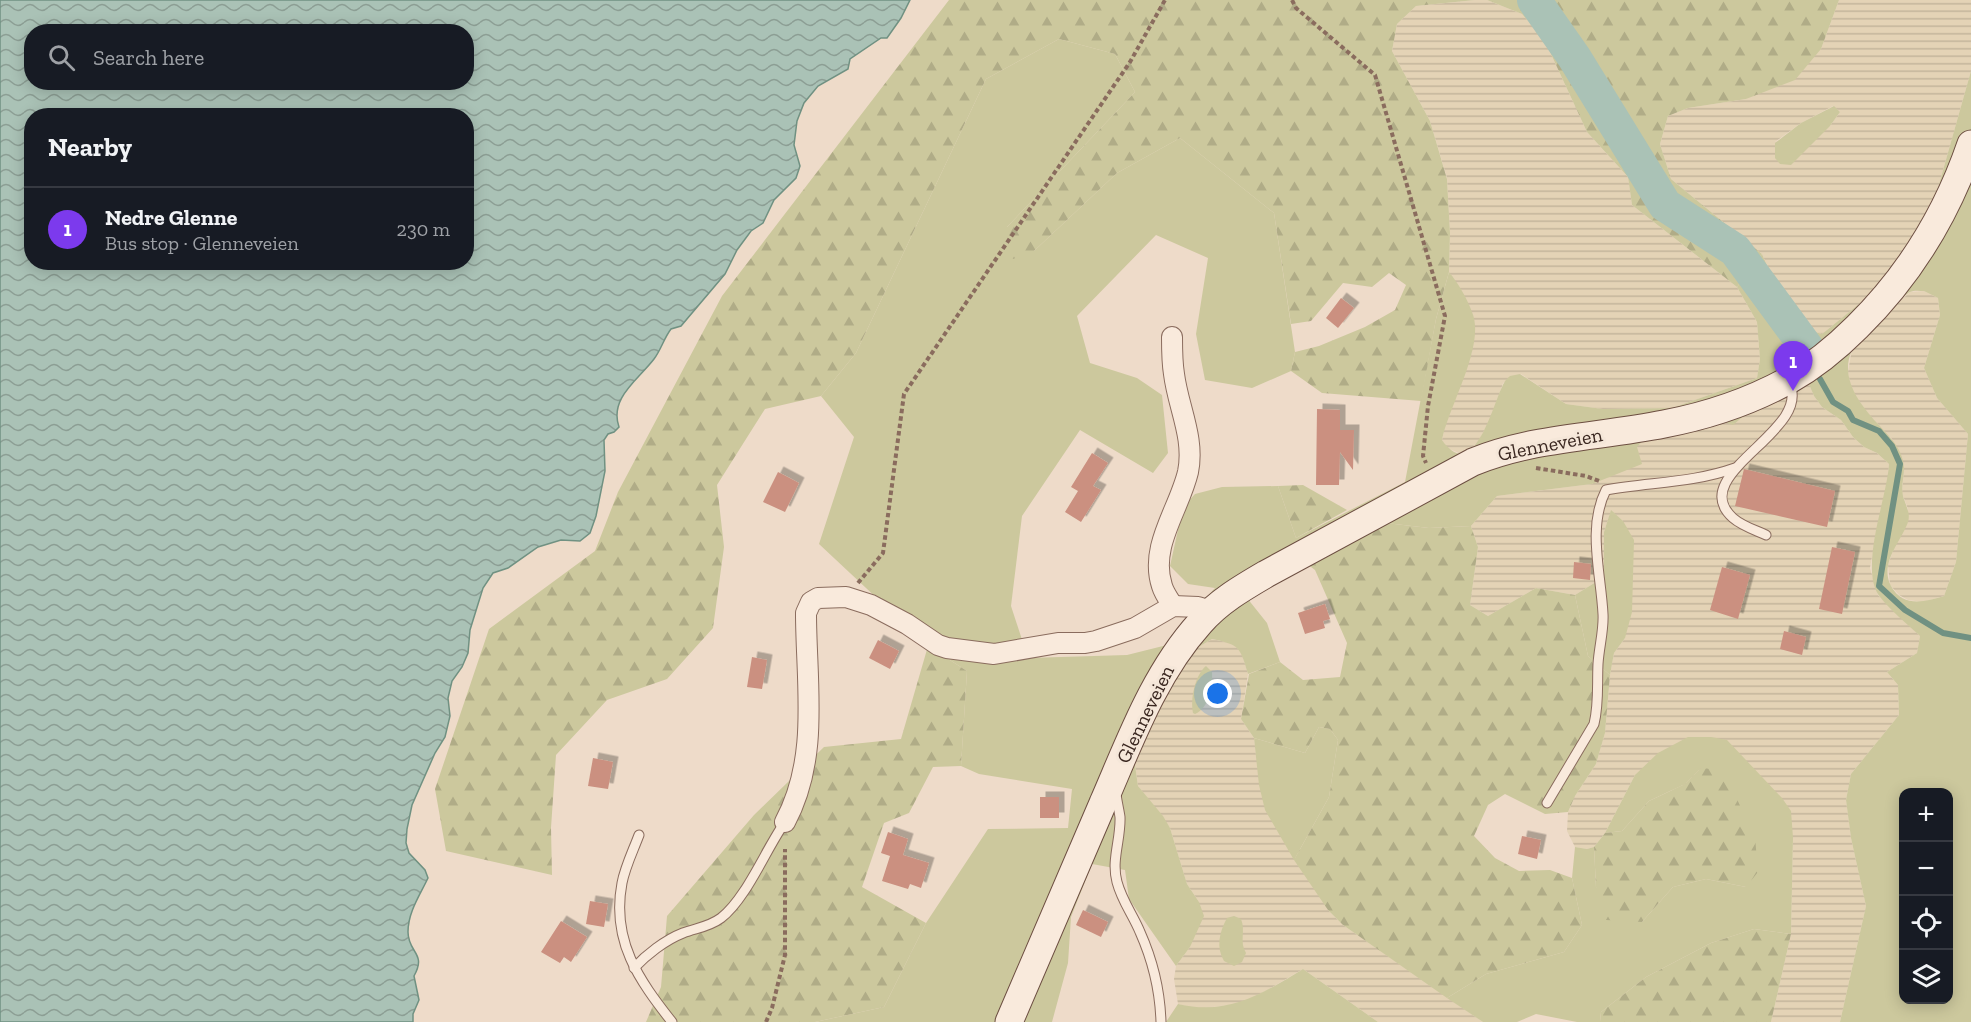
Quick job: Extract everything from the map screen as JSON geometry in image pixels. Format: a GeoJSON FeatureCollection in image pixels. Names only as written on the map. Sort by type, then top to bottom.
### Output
{"type":"FeatureCollection","features":[{"type":"Feature","properties":{"kind":"main road","name":"Glenneveien"},"geometry":{"type":"LineString","coordinates":[[1009,1022],[1131,738],[1158,683],[1172,658],[1212,611],[1240,589],[1266,574],[1473,462],[1540,442],[1665,424],[1698,416],[1753,397],[1788,381],[1839,344],[1874,310],[1898,282],[1922,249],[1943,212],[1959,179],[1971,144]]}},
{"type":"Feature","properties":{"kind":"street"},"geometry":{"type":"LineString","coordinates":[[1172,337],[1174,374],[1187,428],[1190,454],[1188,472],[1165,533],[1158,564],[1162,587],[1173,606]]}},
{"type":"Feature","properties":{"kind":"street"},"geometry":{"type":"LineString","coordinates":[[785,822],[799,790],[805,769],[809,711],[807,607],[818,598],[846,597],[872,605],[907,624],[938,645],[986,654],[1058,643],[1096,641],[1135,628],[1173,606],[1198,607],[1212,611]]}},
{"type":"Feature","properties":{"kind":"lane"},"geometry":{"type":"LineString","coordinates":[[1766,535],[1738,522],[1726,510],[1723,495],[1735,468],[1779,426],[1786,416],[1793,396],[1788,381]]}},
{"type":"Feature","properties":{"kind":"lane"},"geometry":{"type":"LineString","coordinates":[[1547,803],[1594,724],[1597,711],[1598,666],[1603,616],[1597,525],[1601,500],[1606,490],[1714,476],[1735,468]]}},
{"type":"Feature","properties":{"kind":"lane"},"geometry":{"type":"LineString","coordinates":[[1109,791],[1116,794],[1120,819],[1115,855],[1116,879],[1122,899],[1140,930],[1152,962],[1157,980],[1161,1022]]}},
{"type":"Feature","properties":{"kind":"lane"},"geometry":{"type":"LineString","coordinates":[[634,969],[672,938],[712,924],[723,916],[737,901],[785,822]]}},
{"type":"Feature","properties":{"kind":"lane"},"geometry":{"type":"LineString","coordinates":[[639,835],[625,871],[620,896],[623,937],[634,969],[672,1022]]}},
{"type":"Feature","properties":{"kind":"path"},"geometry":{"type":"LineString","coordinates":[[846,597],[883,553],[904,393],[1130,62],[1165,0]]}},
{"type":"Feature","properties":{"kind":"path"},"geometry":{"type":"LineString","coordinates":[[1292,0],[1296,8],[1375,75],[1445,316],[1428,406],[1422,456],[1436,483]]}},
{"type":"Feature","properties":{"kind":"path"},"geometry":{"type":"LineString","coordinates":[[1535,468],[1586,476],[1597,480],[1606,490]]}},
{"type":"Feature","properties":{"kind":"path"},"geometry":{"type":"LineString","coordinates":[[766,1022],[772,1008],[785,955],[785,822]]}},
{"type":"Feature","properties":{"kind":"shaded area"},"geometry":{"type":"Polygon","coordinates":[[[1487,0],[1522,14],[1544,39],[1587,132],[1628,177],[1632,205],[1737,287],[1757,322],[1760,359],[1757,378],[1672,408],[1603,409],[1566,404],[1521,374],[1503,383],[1492,416],[1478,442],[1469,450],[1459,453],[1447,448],[1442,440],[1445,426],[1472,352],[1463,295],[1449,272],[1450,233],[1447,178],[1430,121],[1392,51],[1397,24],[1416,6],[1487,0]]]}},
{"type":"Feature","properties":{"kind":"shaded area"},"geometry":{"type":"Polygon","coordinates":[[[1839,0],[1971,0],[1971,71],[1929,214],[1880,287],[1822,334],[1810,330],[1799,322],[1773,278],[1762,254],[1671,179],[1660,144],[1668,116],[1688,108],[1746,99],[1821,49],[1839,0]],[[1833,106],[1801,123],[1775,142],[1830,126],[1840,112],[1833,106]]]}},
{"type":"Feature","properties":{"kind":"shaded area"},"geometry":{"type":"Polygon","coordinates":[[[1924,291],[1938,298],[1940,315],[1924,368],[1937,398],[1968,434],[1956,562],[1944,596],[1923,602],[1908,600],[1899,595],[1890,585],[1888,565],[1908,521],[1908,509],[1902,493],[1904,468],[1892,439],[1864,409],[1851,388],[1848,372],[1851,354],[1859,339],[1910,292],[1924,291]]]}},
{"type":"Feature","properties":{"kind":"shaded area"},"geometry":{"type":"Polygon","coordinates":[[[1808,382],[1822,407],[1841,420],[1853,437],[1864,447],[1877,453],[1889,464],[1888,482],[1870,568],[1878,595],[1920,636],[1917,653],[1887,672],[1898,685],[1899,715],[1851,774],[1846,800],[1851,838],[1866,906],[1840,1022],[1771,1022],[1791,934],[1793,838],[1635,775],[1605,833],[1594,847],[1587,849],[1575,847],[1567,831],[1568,812],[1575,796],[1596,764],[1605,733],[1614,653],[1625,638],[1623,521],[1611,511],[1604,532],[1604,577],[1575,595],[1536,588],[1488,616],[1470,605],[1478,547],[1471,526],[1497,496],[1592,484],[1644,439],[1753,408],[1808,382]]]}},
{"type":"Feature","properties":{"kind":"shaded area"},"geometry":{"type":"Polygon","coordinates":[[[1212,639],[1231,643],[1241,651],[1248,674],[1241,719],[1254,738],[1256,755],[1328,910],[1343,925],[1483,1022],[1378,1022],[1303,969],[1239,1004],[1196,1009],[1178,1004],[1174,979],[1176,966],[1190,947],[1199,902],[1187,884],[1170,828],[1138,786],[1134,758],[1192,651],[1212,639]]]}},
{"type":"Feature","properties":{"kind":"green space"},"geometry":{"type":"Polygon","coordinates":[[[949,0],[1475,0],[1416,6],[1397,24],[1392,51],[1430,121],[1447,179],[1450,233],[1449,272],[1436,319],[1421,401],[1322,393],[1291,371],[1295,352],[1319,346],[1365,327],[1395,310],[1406,285],[1389,273],[1372,287],[1343,283],[1311,321],[1291,324],[1274,213],[1180,138],[1117,173],[1034,251],[1013,259],[1003,252],[1007,227],[1135,92],[1115,54],[1059,39],[986,79],[856,353],[821,396],[765,409],[717,485],[724,547],[713,628],[667,679],[607,700],[556,755],[551,828],[552,875],[446,851],[435,789],[489,629],[595,551],[618,492],[722,296],[949,0]]]}},
{"type":"Feature","properties":{"kind":"green space"},"geometry":{"type":"Polygon","coordinates":[[[1487,0],[1839,0],[1821,49],[1795,80],[1746,99],[1688,108],[1668,116],[1660,144],[1671,179],[1762,254],[1737,287],[1632,205],[1628,177],[1587,132],[1544,39],[1522,14],[1487,0]]]}},
{"type":"Feature","properties":{"kind":"green space"},"geometry":{"type":"Polygon","coordinates":[[[1059,39],[1115,54],[1135,92],[1007,227],[1034,251],[1117,173],[1180,138],[1274,213],[1295,352],[1291,371],[1252,388],[1205,380],[1196,334],[1208,258],[1156,235],[1077,316],[1090,363],[1137,378],[1162,395],[1168,453],[1153,473],[1080,430],[1022,516],[1011,606],[1028,658],[1127,655],[1167,645],[1186,619],[1215,588],[1188,584],[1170,566],[1183,507],[1195,494],[1222,487],[1278,486],[1296,538],[1405,482],[1436,319],[1449,272],[1468,301],[1475,326],[1471,358],[1442,440],[1454,452],[1464,453],[1473,447],[1482,435],[1504,382],[1510,376],[1520,374],[1566,404],[1603,409],[1672,408],[1757,378],[1760,359],[1757,322],[1737,287],[1762,254],[1779,290],[1796,318],[1801,324],[1822,334],[1880,287],[1929,214],[1971,71],[1971,1022],[1840,1022],[1866,906],[1851,838],[1846,800],[1851,774],[1899,715],[1898,685],[1887,672],[1917,653],[1920,636],[1884,602],[1874,585],[1873,552],[1889,464],[1877,453],[1864,447],[1853,437],[1841,420],[1822,407],[1808,382],[1753,408],[1733,425],[1722,421],[1644,439],[1637,447],[1642,464],[1592,484],[1497,496],[1471,526],[1429,528],[1386,523],[1247,598],[1267,623],[1280,662],[1248,674],[1238,649],[1228,643],[1212,639],[1192,651],[1134,758],[1138,786],[1170,828],[1187,884],[1199,902],[1204,916],[1190,947],[1176,966],[1129,899],[1125,870],[1092,864],[1071,917],[1068,963],[1052,1022],[815,1022],[884,1007],[926,923],[988,829],[1068,828],[1072,789],[979,774],[961,766],[967,671],[928,646],[819,544],[854,437],[821,396],[856,353],[986,79],[1059,39]],[[1912,291],[1907,294],[1860,338],[1852,350],[1848,374],[1856,396],[1863,407],[1889,436],[1902,456],[1904,468],[1902,493],[1909,519],[1889,561],[1888,577],[1896,593],[1902,598],[1915,601],[1944,596],[1956,562],[1968,434],[1937,398],[1924,368],[1940,315],[1938,298],[1924,291],[1912,291]]]}},
{"type":"Feature","properties":{"kind":"green space"},"geometry":{"type":"Polygon","coordinates":[[[1834,106],[1840,112],[1830,126],[1791,165],[1780,164],[1775,158],[1775,143],[1801,123],[1834,106]]]}},
{"type":"Feature","properties":{"kind":"green space"},"geometry":{"type":"Polygon","coordinates":[[[1303,485],[1347,510],[1296,538],[1278,486],[1303,485]]]}},
{"type":"Feature","properties":{"kind":"green space"},"geometry":{"type":"Polygon","coordinates":[[[1611,510],[1623,521],[1634,540],[1632,612],[1625,638],[1614,653],[1610,675],[1588,656],[1575,595],[1604,577],[1604,532],[1611,510]]]}},
{"type":"Feature","properties":{"kind":"green space"},"geometry":{"type":"Polygon","coordinates":[[[1386,523],[1429,528],[1471,526],[1478,547],[1470,605],[1488,616],[1536,588],[1575,595],[1588,656],[1610,675],[1605,733],[1596,764],[1575,796],[1568,812],[1545,814],[1505,794],[1488,805],[1474,836],[1495,858],[1519,871],[1550,870],[1572,878],[1582,925],[1564,952],[1486,974],[1447,998],[1343,925],[1328,910],[1294,860],[1329,797],[1338,740],[1330,729],[1319,727],[1305,753],[1254,738],[1241,719],[1249,674],[1280,662],[1303,680],[1340,677],[1347,643],[1315,570],[1307,564],[1386,523]]]}},
{"type":"Feature","properties":{"kind":"green space"},"geometry":{"type":"Polygon","coordinates":[[[928,646],[967,671],[961,766],[933,767],[909,813],[884,823],[862,887],[926,923],[884,1007],[815,1022],[646,1022],[661,987],[667,916],[754,815],[824,747],[901,739],[928,646]]]}},
{"type":"Feature","properties":{"kind":"green space"},"geometry":{"type":"Polygon","coordinates":[[[1206,666],[1212,672],[1211,690],[1204,707],[1195,714],[1192,707],[1194,688],[1199,675],[1206,666]]]}},
{"type":"Feature","properties":{"kind":"green space"},"geometry":{"type":"Polygon","coordinates":[[[1319,727],[1330,729],[1338,740],[1329,797],[1294,860],[1265,810],[1259,785],[1254,738],[1305,753],[1319,727]]]}},
{"type":"Feature","properties":{"kind":"green space"},"geometry":{"type":"Polygon","coordinates":[[[1688,737],[1727,740],[1782,798],[1791,811],[1793,838],[1791,934],[1754,929],[1711,943],[1646,977],[1601,1012],[1600,1022],[1577,1022],[1536,1014],[1517,1022],[1483,1022],[1447,998],[1486,974],[1564,952],[1582,925],[1572,878],[1575,847],[1587,849],[1594,847],[1596,887],[1642,922],[1673,887],[1706,879],[1746,887],[1701,768],[1685,784],[1649,801],[1622,831],[1605,833],[1635,775],[1658,753],[1688,737]]]}},
{"type":"Feature","properties":{"kind":"green space"},"geometry":{"type":"Polygon","coordinates":[[[1701,768],[1723,770],[1755,837],[1758,872],[1746,887],[1706,879],[1673,887],[1642,922],[1606,920],[1596,887],[1594,847],[1605,833],[1622,831],[1649,801],[1685,784],[1701,768]]]}},
{"type":"Feature","properties":{"kind":"green space"},"geometry":{"type":"Polygon","coordinates":[[[1234,916],[1241,919],[1243,945],[1246,953],[1242,962],[1234,966],[1224,961],[1219,945],[1220,935],[1227,918],[1234,916]]]}},
{"type":"Feature","properties":{"kind":"green space"},"geometry":{"type":"Polygon","coordinates":[[[1754,929],[1791,934],[1771,1022],[1600,1022],[1601,1012],[1646,977],[1711,943],[1754,929]]]}},
{"type":"Feature","properties":{"kind":"green space"},"geometry":{"type":"Polygon","coordinates":[[[1303,969],[1378,1022],[1166,1022],[1178,1004],[1196,1007],[1229,1005],[1259,994],[1303,969]]]}},
{"type":"Feature","properties":{"kind":"water"},"geometry":{"type":"Polygon","coordinates":[[[0,0],[910,0],[887,38],[881,38],[850,59],[848,69],[818,86],[804,103],[797,121],[794,145],[800,166],[796,178],[774,200],[763,223],[751,231],[737,250],[725,274],[681,326],[671,329],[654,359],[621,398],[617,417],[619,427],[608,434],[604,440],[605,471],[596,516],[590,533],[580,541],[561,540],[538,547],[508,568],[493,573],[483,588],[470,630],[468,653],[452,681],[448,698],[450,716],[445,737],[435,753],[412,805],[407,829],[406,843],[409,853],[425,870],[428,878],[415,904],[408,932],[419,962],[414,976],[419,1000],[413,1014],[413,1022],[0,1022],[0,0]]]}},
{"type":"Feature","properties":{"kind":"building"},"geometry":{"type":"Polygon","coordinates":[[[1341,298],[1354,308],[1338,328],[1326,318],[1341,298]]]}},
{"type":"Feature","properties":{"kind":"building"},"geometry":{"type":"Polygon","coordinates":[[[1317,409],[1340,410],[1340,430],[1354,430],[1353,470],[1340,452],[1339,485],[1316,485],[1317,409]]]}},
{"type":"Feature","properties":{"kind":"building"},"geometry":{"type":"Polygon","coordinates":[[[1092,453],[1108,463],[1093,486],[1101,490],[1081,522],[1065,512],[1078,491],[1071,487],[1092,453]]]}},
{"type":"Feature","properties":{"kind":"building"},"geometry":{"type":"Polygon","coordinates":[[[1744,469],[1835,491],[1827,527],[1735,506],[1744,469]]]}},
{"type":"Feature","properties":{"kind":"building"},"geometry":{"type":"Polygon","coordinates":[[[778,472],[799,483],[785,512],[763,502],[778,472]]]}},
{"type":"Feature","properties":{"kind":"building"},"geometry":{"type":"Polygon","coordinates":[[[1832,547],[1855,552],[1842,614],[1819,609],[1832,547]]]}},
{"type":"Feature","properties":{"kind":"building"},"geometry":{"type":"Polygon","coordinates":[[[1574,562],[1591,564],[1590,580],[1573,578],[1574,562]]]}},
{"type":"Feature","properties":{"kind":"building"},"geometry":{"type":"Polygon","coordinates":[[[1722,567],[1750,575],[1738,619],[1710,610],[1722,567]]]}},
{"type":"Feature","properties":{"kind":"building"},"geometry":{"type":"Polygon","coordinates":[[[1325,604],[1330,619],[1323,621],[1325,628],[1305,634],[1298,613],[1325,604]]]}},
{"type":"Feature","properties":{"kind":"building"},"geometry":{"type":"Polygon","coordinates":[[[1784,631],[1806,637],[1802,655],[1780,649],[1784,631]]]}},
{"type":"Feature","properties":{"kind":"building"},"geometry":{"type":"Polygon","coordinates":[[[878,640],[899,651],[890,669],[869,658],[878,640]]]}},
{"type":"Feature","properties":{"kind":"building"},"geometry":{"type":"Polygon","coordinates":[[[752,657],[767,660],[762,689],[747,687],[752,657]]]}},
{"type":"Feature","properties":{"kind":"building"},"geometry":{"type":"Polygon","coordinates":[[[593,758],[613,762],[608,789],[588,786],[593,758]]]}},
{"type":"Feature","properties":{"kind":"building"},"geometry":{"type":"Polygon","coordinates":[[[1040,797],[1059,797],[1059,818],[1040,818],[1040,797]]]}},
{"type":"Feature","properties":{"kind":"building"},"geometry":{"type":"Polygon","coordinates":[[[888,832],[908,839],[903,855],[929,863],[921,888],[910,884],[908,889],[882,881],[890,856],[881,853],[888,832]]]}},
{"type":"Feature","properties":{"kind":"building"},"geometry":{"type":"Polygon","coordinates":[[[1522,836],[1541,840],[1537,859],[1518,854],[1522,836]]]}},
{"type":"Feature","properties":{"kind":"building"},"geometry":{"type":"Polygon","coordinates":[[[590,901],[608,904],[604,927],[586,924],[590,901]]]}},
{"type":"Feature","properties":{"kind":"building"},"geometry":{"type":"Polygon","coordinates":[[[1083,910],[1108,922],[1101,937],[1076,925],[1083,910]]]}},
{"type":"Feature","properties":{"kind":"building"},"geometry":{"type":"Polygon","coordinates":[[[561,921],[587,937],[571,962],[564,957],[560,963],[541,952],[561,921]]]}},
{"type":"Feature","properties":{"kind":"waterway"},"geometry":{"type":"LineString","coordinates":[[1534,0],[1574,57],[1665,205],[1735,250],[1807,348]]}},
{"type":"Feature","properties":{"kind":"waterway"},"geometry":{"type":"LineString","coordinates":[[1820,379],[1833,402],[1848,411],[1853,420],[1879,431],[1892,446],[1900,464],[1879,586],[1905,610],[1943,633],[1971,638]]}},
{"type":"Feature","properties":{"kind":"place","name":"Nedre Glenne"},"geometry":{"type":"Point","coordinates":[1793,391]}}]}
